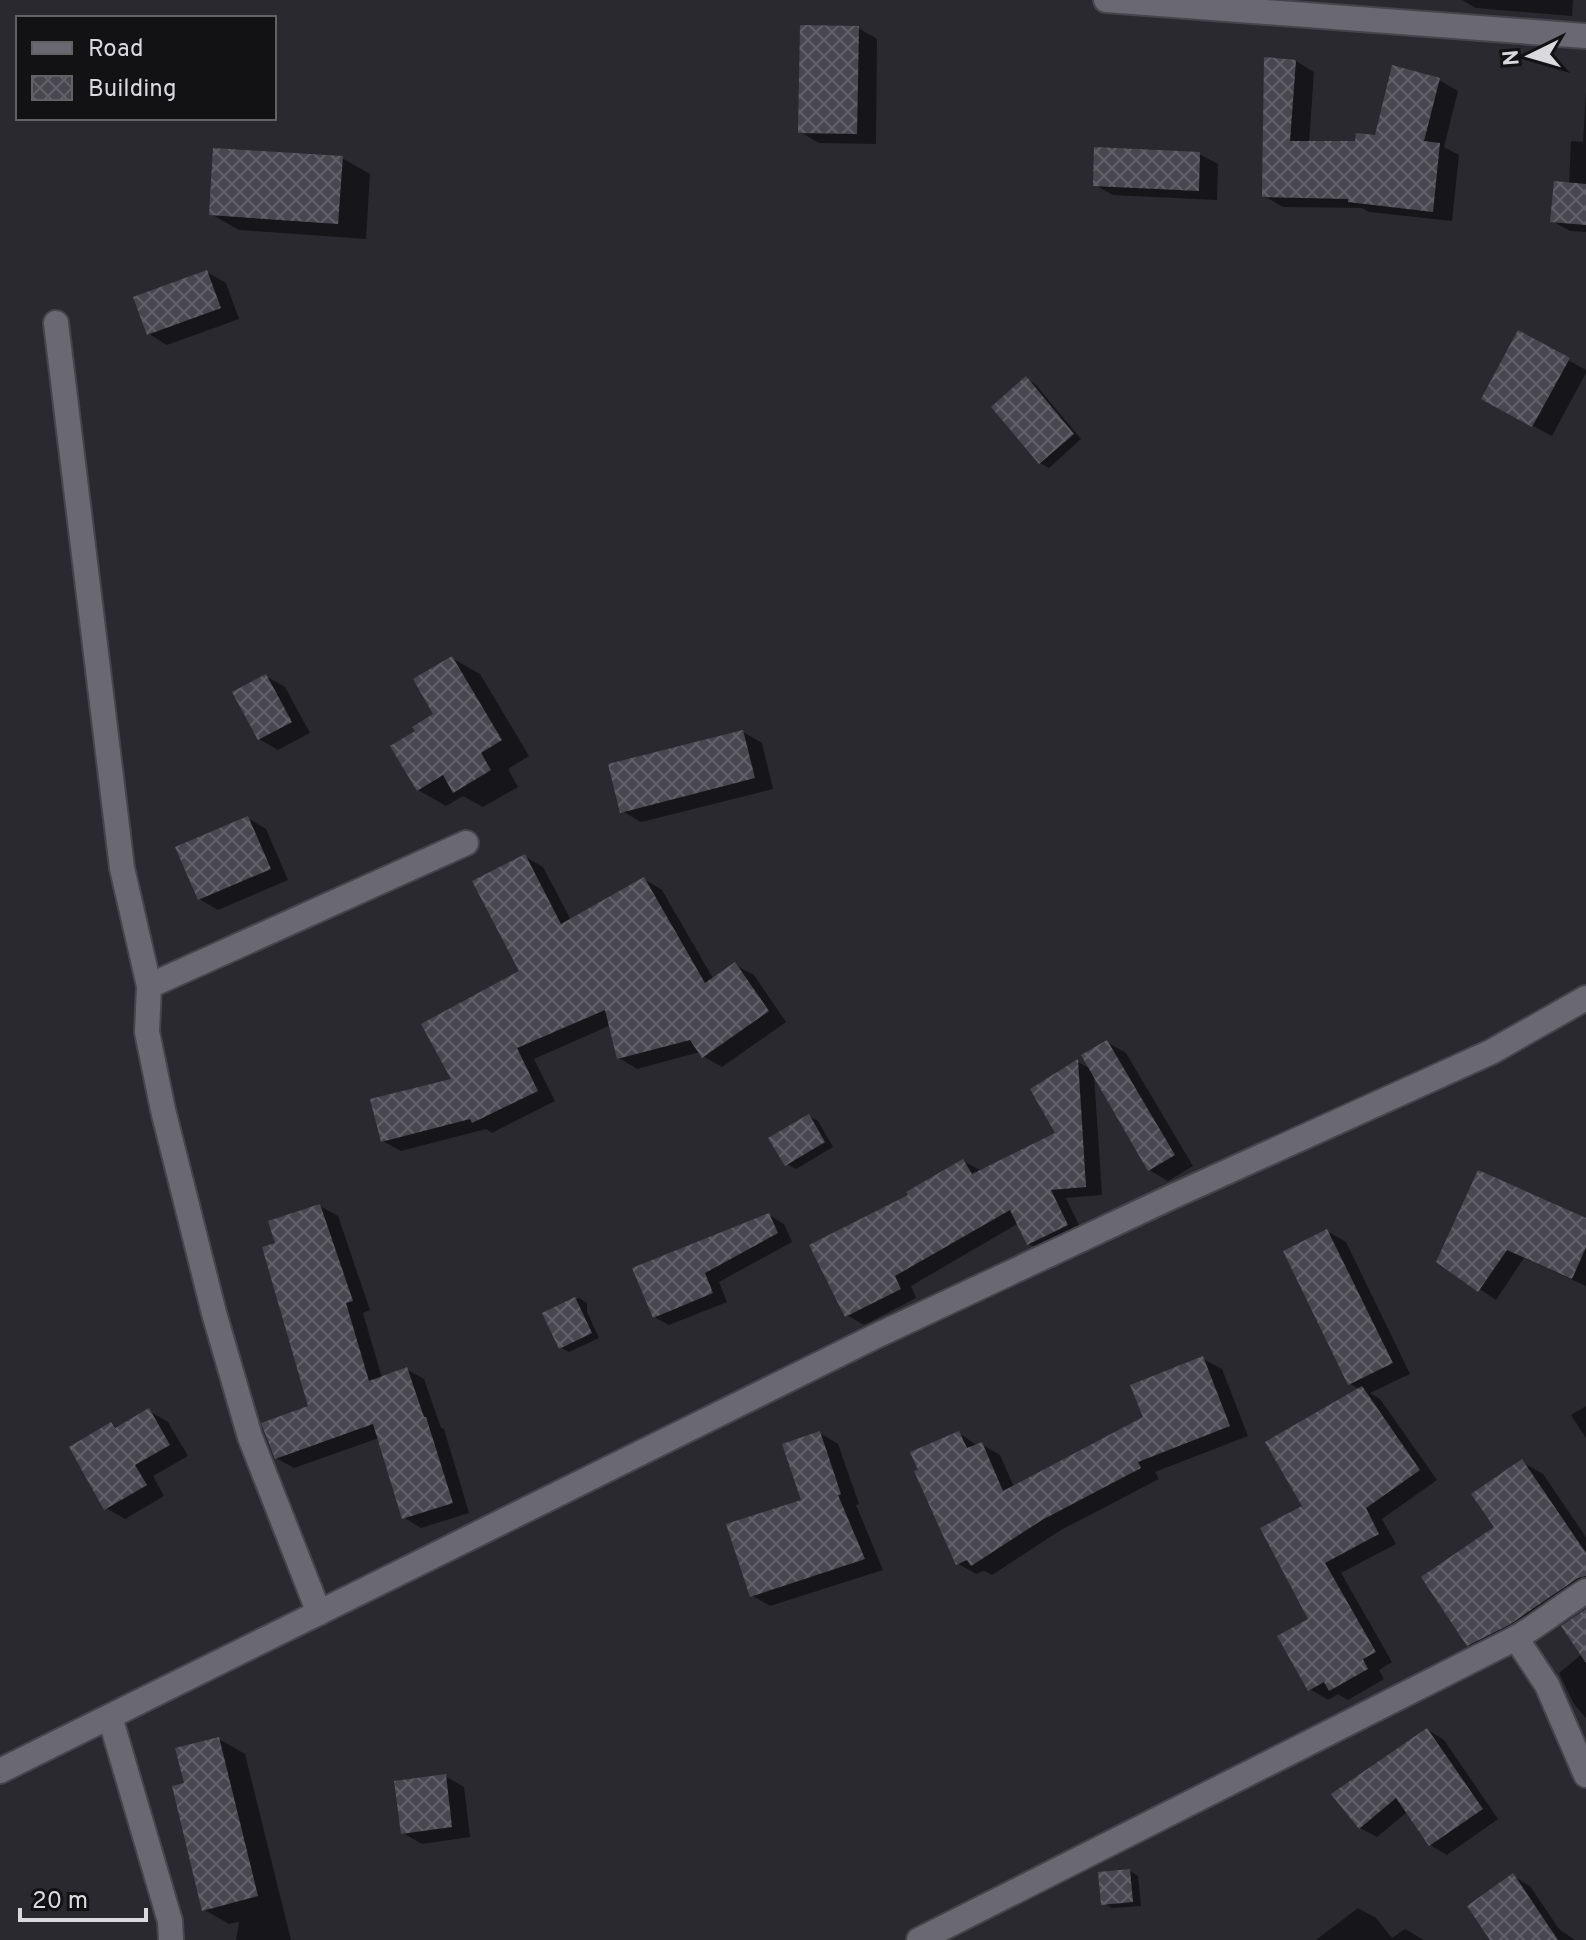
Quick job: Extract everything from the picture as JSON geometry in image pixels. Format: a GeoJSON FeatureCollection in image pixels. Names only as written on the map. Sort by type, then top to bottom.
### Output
{"type":"FeatureCollection","features":[{"type":"Feature","properties":{"kind":"street"},"geometry":{"type":"LineString","coordinates":[[1106,0],[1586,36]]}},
{"type":"Feature","properties":{"kind":"street"},"geometry":{"type":"LineString","coordinates":[[56,323],[122,868],[149,986],[147,1032],[163,1110],[214,1313],[250,1437],[319,1613]]}},
{"type":"Feature","properties":{"kind":"street"},"geometry":{"type":"LineString","coordinates":[[149,986],[466,843]]}},
{"type":"Feature","properties":{"kind":"street"},"geometry":{"type":"LineString","coordinates":[[0,1771],[876,1336],[1491,1052],[1586,998]]}},
{"type":"Feature","properties":{"kind":"street"},"geometry":{"type":"LineString","coordinates":[[919,1940],[1516,1638],[1586,1591]]}},
{"type":"Feature","properties":{"kind":"street"},"geometry":{"type":"LineString","coordinates":[[1516,1638],[1547,1685],[1586,1775]]}},
{"type":"Feature","properties":{"kind":"street"},"geometry":{"type":"LineString","coordinates":[[110,1717],[170,1921],[171,1940]]}},
{"type":"Feature","properties":{"kind":"building"},"geometry":{"type":"Polygon","coordinates":[[[800,25],[859,26],[857,134],[798,133],[800,25]]]}},
{"type":"Feature","properties":{"kind":"building"},"geometry":{"type":"Polygon","coordinates":[[[1264,57],[1296,60],[1290,141],[1355,141],[1356,133],[1375,135],[1392,65],[1440,78],[1424,141],[1440,143],[1433,212],[1348,202],[1348,199],[1262,197],[1264,57]]]}},
{"type":"Feature","properties":{"kind":"building"},"geometry":{"type":"Polygon","coordinates":[[[1094,147],[1200,152],[1199,191],[1093,186],[1094,147]]]}},
{"type":"Feature","properties":{"kind":"building"},"geometry":{"type":"Polygon","coordinates":[[[213,148],[343,156],[338,224],[209,215],[213,148]]]}},
{"type":"Feature","properties":{"kind":"building"},"geometry":{"type":"Polygon","coordinates":[[[1554,181],[1586,184],[1586,225],[1550,222],[1554,181]]]}},
{"type":"Feature","properties":{"kind":"building"},"geometry":{"type":"Polygon","coordinates":[[[207,270],[221,308],[147,335],[133,297],[207,270]]]}},
{"type":"Feature","properties":{"kind":"building"},"geometry":{"type":"Polygon","coordinates":[[[1518,330],[1570,358],[1532,427],[1481,399],[1518,330]]]}},
{"type":"Feature","properties":{"kind":"building"},"geometry":{"type":"Polygon","coordinates":[[[1026,376],[1074,434],[1039,464],[991,407],[1026,376]]]}},
{"type":"Feature","properties":{"kind":"building"},"geometry":{"type":"Polygon","coordinates":[[[452,656],[502,740],[481,753],[491,770],[453,793],[443,775],[417,791],[390,746],[415,731],[412,727],[433,714],[413,679],[452,656]]]}},
{"type":"Feature","properties":{"kind":"building"},"geometry":{"type":"Polygon","coordinates":[[[266,674],[292,722],[258,740],[232,692],[266,674]]]}},
{"type":"Feature","properties":{"kind":"building"},"geometry":{"type":"Polygon","coordinates":[[[743,730],[755,778],[620,813],[608,764],[743,730]]]}},
{"type":"Feature","properties":{"kind":"building"},"geometry":{"type":"Polygon","coordinates":[[[248,816],[271,869],[198,900],[175,847],[248,816]]]}},
{"type":"Feature","properties":{"kind":"building"},"geometry":{"type":"Polygon","coordinates":[[[525,854],[561,924],[644,877],[705,983],[735,962],[769,1011],[702,1058],[690,1040],[617,1059],[605,1010],[517,1048],[538,1091],[472,1123],[470,1119],[381,1142],[370,1099],[451,1079],[421,1024],[519,971],[472,881],[525,854]]]}},
{"type":"Feature","properties":{"kind":"building"},"geometry":{"type":"Polygon","coordinates":[[[1107,1040],[1175,1155],[1148,1171],[1081,1055],[1107,1040]]]}},
{"type":"Feature","properties":{"kind":"building"},"geometry":{"type":"Polygon","coordinates":[[[1078,1059],[1086,1187],[1051,1190],[1068,1225],[1027,1245],[1010,1210],[895,1276],[901,1289],[845,1317],[809,1245],[908,1195],[906,1192],[963,1159],[972,1174],[1055,1133],[1030,1089],[1078,1059]]]}},
{"type":"Feature","properties":{"kind":"building"},"geometry":{"type":"Polygon","coordinates":[[[809,1114],[825,1142],[785,1166],[768,1138],[809,1114]]]}},
{"type":"Feature","properties":{"kind":"building"},"geometry":{"type":"Polygon","coordinates":[[[1478,1170],[1586,1218],[1586,1247],[1572,1279],[1507,1250],[1478,1292],[1436,1262],[1478,1170]]]}},
{"type":"Feature","properties":{"kind":"building"},"geometry":{"type":"Polygon","coordinates":[[[320,1204],[353,1301],[346,1303],[369,1381],[407,1367],[453,1503],[402,1519],[373,1424],[275,1459],[261,1423],[308,1406],[262,1247],[275,1243],[268,1221],[320,1204]]]}},
{"type":"Feature","properties":{"kind":"building"},"geometry":{"type":"Polygon","coordinates":[[[769,1213],[778,1233],[705,1273],[713,1293],[653,1318],[632,1268],[769,1213]]]}},
{"type":"Feature","properties":{"kind":"building"},"geometry":{"type":"Polygon","coordinates":[[[1327,1229],[1393,1363],[1348,1385],[1283,1251],[1327,1229]]]}},
{"type":"Feature","properties":{"kind":"building"},"geometry":{"type":"Polygon","coordinates":[[[575,1297],[592,1333],[559,1349],[542,1313],[575,1297]]]}},
{"type":"Feature","properties":{"kind":"building"},"geometry":{"type":"Polygon","coordinates":[[[1203,1356],[1230,1426],[1138,1462],[1141,1468],[1042,1520],[971,1566],[967,1560],[956,1565],[914,1471],[918,1470],[910,1452],[959,1431],[967,1448],[982,1442],[1003,1491],[1143,1417],[1130,1385],[1203,1356]]]}},
{"type":"Feature","properties":{"kind":"building"},"geometry":{"type":"Polygon","coordinates":[[[1362,1386],[1420,1470],[1366,1508],[1379,1534],[1325,1563],[1376,1652],[1363,1659],[1368,1669],[1329,1691],[1324,1682],[1308,1691],[1277,1636],[1308,1619],[1260,1528],[1302,1506],[1265,1442],[1362,1386]]]}},
{"type":"Feature","properties":{"kind":"building"},"geometry":{"type":"Polygon","coordinates":[[[149,1408],[170,1445],[135,1465],[147,1485],[104,1510],[69,1447],[111,1422],[115,1428],[149,1408]]]}},
{"type":"Feature","properties":{"kind":"building"},"geometry":{"type":"Polygon","coordinates":[[[820,1431],[841,1494],[838,1495],[865,1559],[750,1597],[726,1524],[801,1500],[782,1444],[820,1431]]]}},
{"type":"Feature","properties":{"kind":"building"},"geometry":{"type":"Polygon","coordinates":[[[1522,1459],[1586,1553],[1586,1576],[1578,1578],[1509,1625],[1467,1646],[1421,1577],[1494,1527],[1471,1494],[1522,1459]]]}},
{"type":"Feature","properties":{"kind":"building"},"geometry":{"type":"Polygon","coordinates":[[[1586,1609],[1586,1663],[1561,1626],[1586,1609]]]}},
{"type":"Feature","properties":{"kind":"building"},"geometry":{"type":"Polygon","coordinates":[[[1427,1728],[1483,1809],[1429,1846],[1396,1798],[1359,1829],[1331,1794],[1427,1728]]]}},
{"type":"Feature","properties":{"kind":"building"},"geometry":{"type":"Polygon","coordinates":[[[219,1737],[258,1896],[202,1911],[172,1786],[184,1783],[175,1748],[219,1737]]]}},
{"type":"Feature","properties":{"kind":"building"},"geometry":{"type":"Polygon","coordinates":[[[446,1774],[452,1827],[401,1834],[394,1781],[446,1774]]]}},
{"type":"Feature","properties":{"kind":"building"},"geometry":{"type":"Polygon","coordinates":[[[1130,1869],[1133,1902],[1101,1905],[1098,1872],[1130,1869]]]}},
{"type":"Feature","properties":{"kind":"building"},"geometry":{"type":"Polygon","coordinates":[[[1513,1873],[1558,1940],[1490,1940],[1467,1906],[1513,1873]]]}}]}
